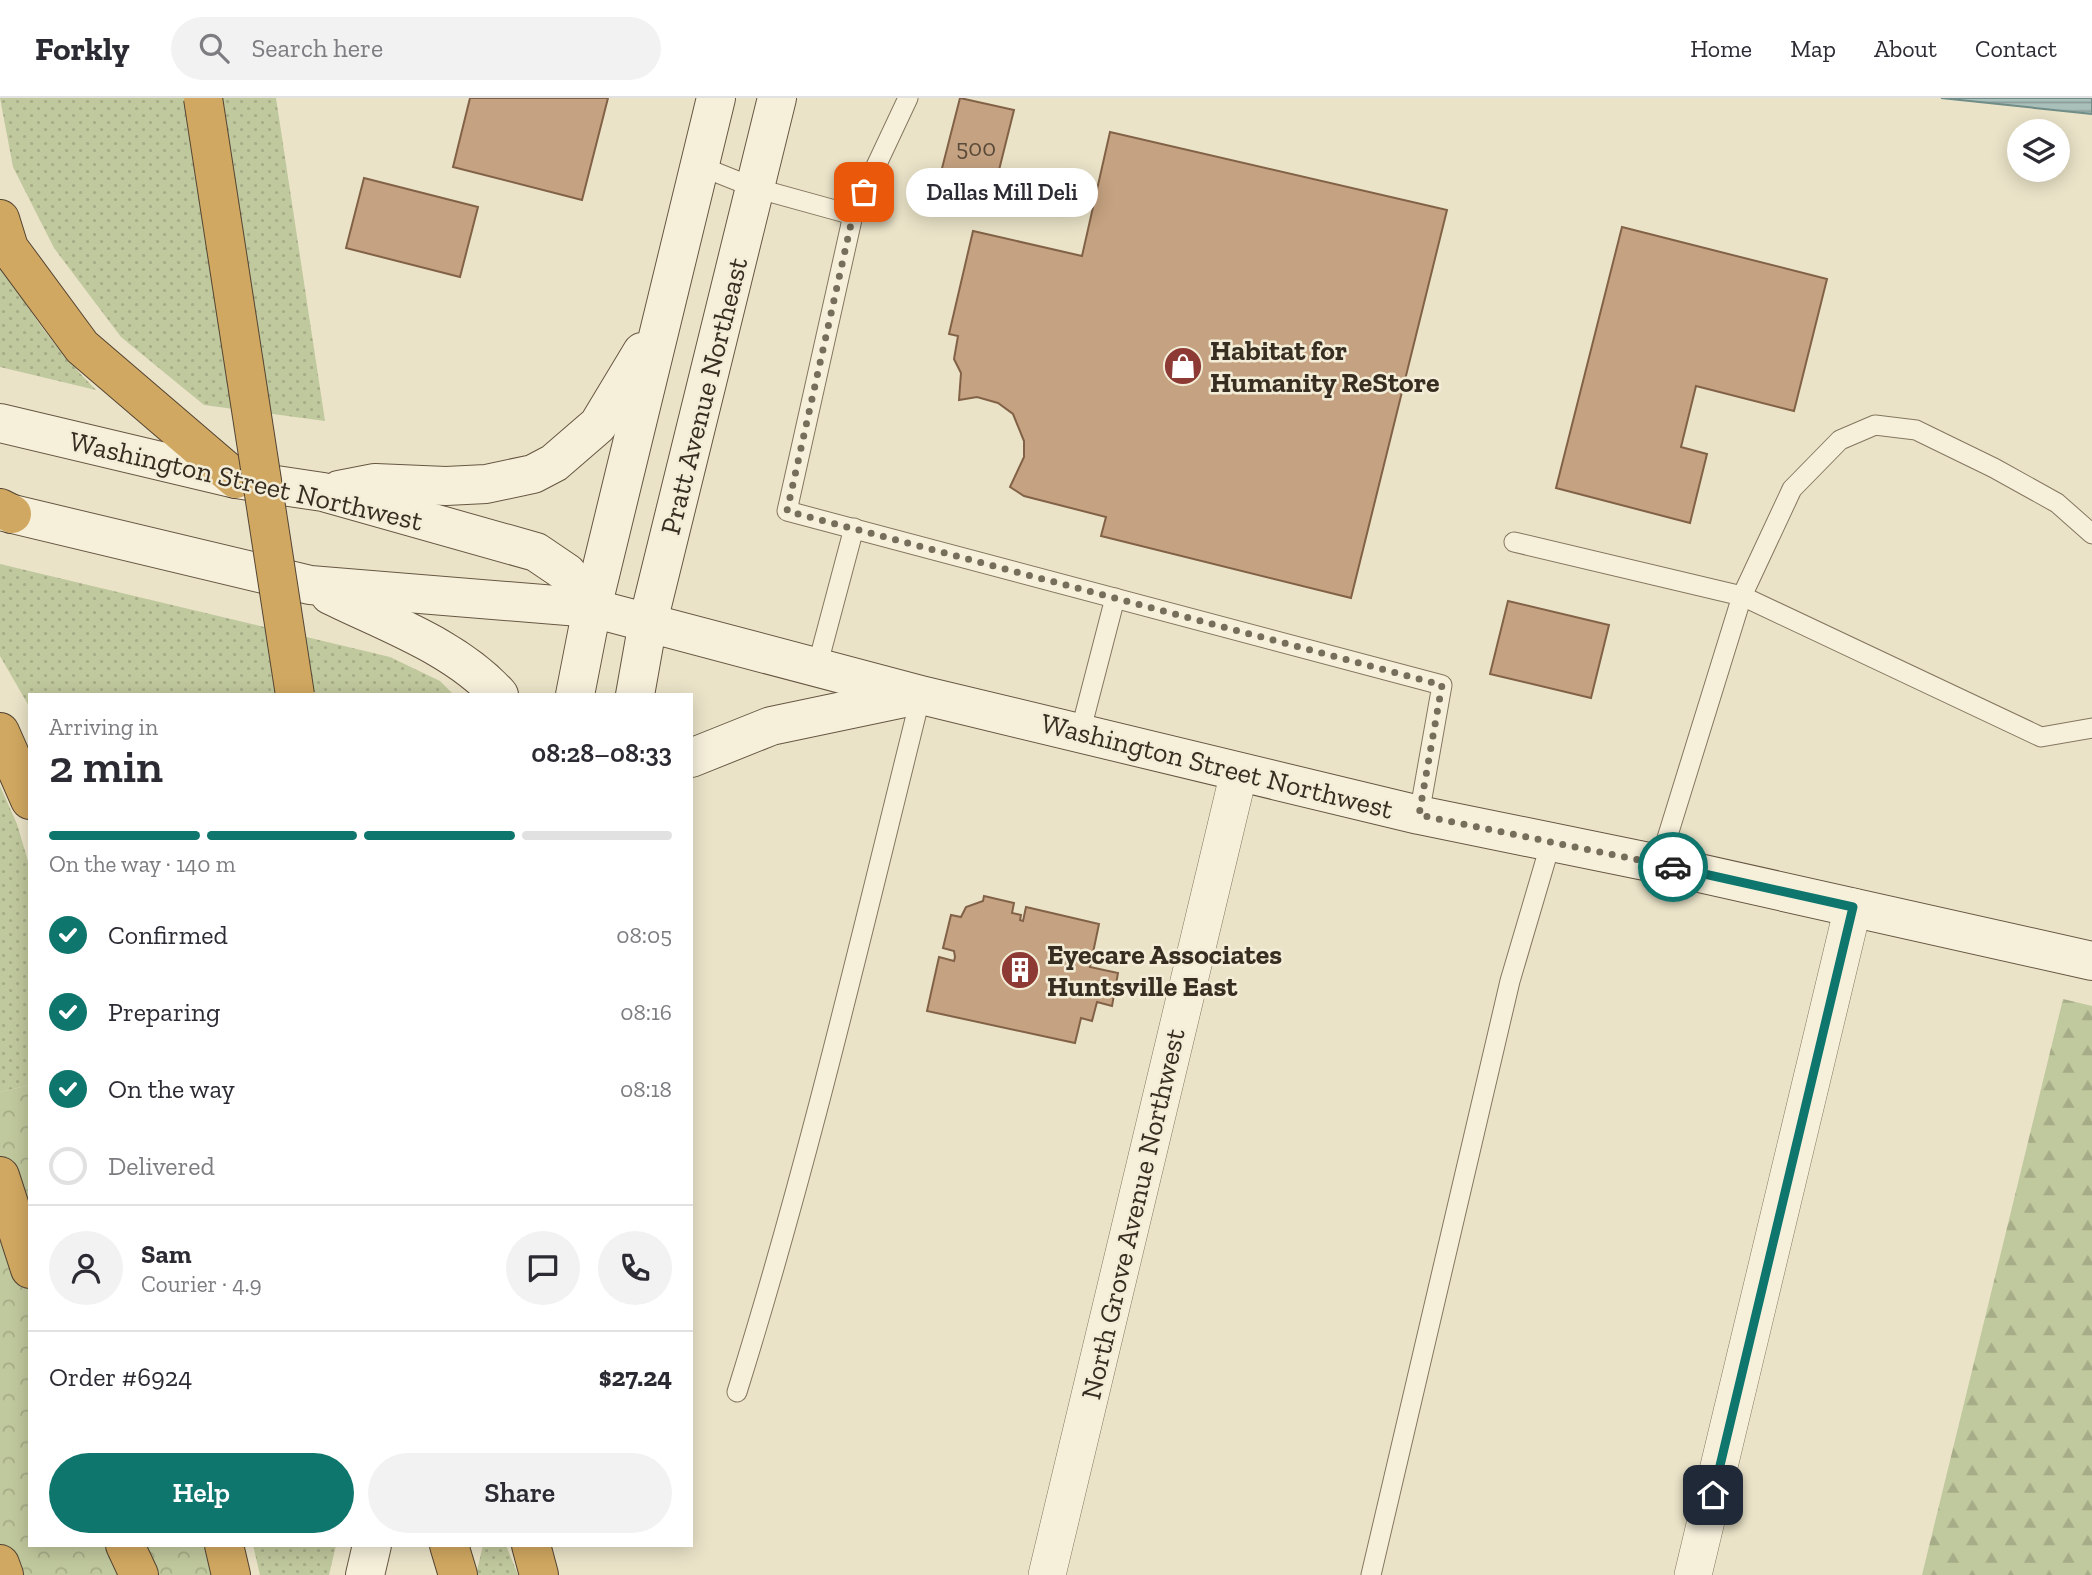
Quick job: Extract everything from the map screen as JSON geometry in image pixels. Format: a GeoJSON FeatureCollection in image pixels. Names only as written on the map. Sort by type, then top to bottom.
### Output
{"type":"FeatureCollection","features":[{"type":"Feature","properties":{"kind":"highway"},"geometry":{"type":"LineString","coordinates":[[203,98],[295,693]]}},
{"type":"Feature","properties":{"kind":"highway"},"geometry":{"type":"LineString","coordinates":[[0,219],[9,248],[82,347],[236,479]]}},
{"type":"Feature","properties":{"kind":"highway"},"geometry":{"type":"LineString","coordinates":[[0,732],[28,795]]}},
{"type":"Feature","properties":{"kind":"highway"},"geometry":{"type":"LineString","coordinates":[[0,1176],[28,1263]]}},
{"type":"Feature","properties":{"kind":"highway"},"geometry":{"type":"LineString","coordinates":[[126,1547],[139,1575]]}},
{"type":"Feature","properties":{"kind":"highway"},"geometry":{"type":"LineString","coordinates":[[224,1547],[231,1575]]}},
{"type":"Feature","properties":{"kind":"highway"},"geometry":{"type":"LineString","coordinates":[[450,1547],[458,1575]]}},
{"type":"Feature","properties":{"kind":"highway"},"geometry":{"type":"LineString","coordinates":[[532,1547],[539,1575]]}},
{"type":"Feature","properties":{"kind":"highway"},"geometry":{"type":"LineString","coordinates":[[0,1564],[4,1575]]}},
{"type":"Feature","properties":{"kind":"main road","name":"Pratt Avenue Northeast"},"geometry":{"type":"LineString","coordinates":[[575,693],[592,608],[716,98]]}},
{"type":"Feature","properties":{"kind":"main road","name":"Pratt Avenue Northeast"},"geometry":{"type":"LineString","coordinates":[[635,693],[648,622],[777,98]]}},
{"type":"Feature","properties":{"kind":"main road"},"geometry":{"type":"LineString","coordinates":[[323,492],[376,483],[446,486],[486,484],[533,474],[554,463],[597,425],[662,320]]}},
{"type":"Feature","properties":{"kind":"main road","name":"Washington Street Northwest"},"geometry":{"type":"LineString","coordinates":[[0,423],[236,479],[323,492],[536,552],[567,573],[592,608]]}},
{"type":"Feature","properties":{"kind":"main road","name":"Washington Street Northwest"},"geometry":{"type":"LineString","coordinates":[[4,511],[310,585],[592,608],[921,695],[1419,815],[1659,864],[2092,961]]}},
{"type":"Feature","properties":{"kind":"main road"},"geometry":{"type":"LineString","coordinates":[[310,585],[428,643],[481,675],[497,693]]}},
{"type":"Feature","properties":{"kind":"main road"},"geometry":{"type":"LineString","coordinates":[[693,757],[771,726],[921,695]]}},
{"type":"Feature","properties":{"kind":"main road"},"geometry":{"type":"LineString","coordinates":[[365,1575],[372,1547]]}},
{"type":"Feature","properties":{"kind":"main road"},"geometry":{"type":"LineString","coordinates":[[435,1575],[442,1547]]}},
{"type":"Feature","properties":{"kind":"street","name":"North Grove Avenue Northwest"},"geometry":{"type":"LineString","coordinates":[[1047,1575],[1239,772]]}},
{"type":"Feature","properties":{"kind":"street"},"geometry":{"type":"LineString","coordinates":[[1693,1575],[1853,907]]}},
{"type":"Feature","properties":{"kind":"lane"},"geometry":{"type":"LineString","coordinates":[[908,98],[853,215],[787,511],[1442,685],[1419,815]]}},
{"type":"Feature","properties":{"kind":"lane"},"geometry":{"type":"LineString","coordinates":[[700,166],[755,188],[853,215]]}},
{"type":"Feature","properties":{"kind":"lane"},"geometry":{"type":"LineString","coordinates":[[1659,864],[1742,596],[1792,489],[1840,440],[1875,425],[1916,430],[1994,468],[2057,503],[2092,534]]}},
{"type":"Feature","properties":{"kind":"lane"},"geometry":{"type":"LineString","coordinates":[[817,667],[854,528]]}},
{"type":"Feature","properties":{"kind":"lane"},"geometry":{"type":"LineString","coordinates":[[1514,542],[1742,596],[2041,737],[2092,728]]}},
{"type":"Feature","properties":{"kind":"lane"},"geometry":{"type":"LineString","coordinates":[[1080,733],[1115,598]]}},
{"type":"Feature","properties":{"kind":"lane"},"geometry":{"type":"LineString","coordinates":[[737,1392],[770,1286],[836,1036],[921,695]]}},
{"type":"Feature","properties":{"kind":"lane"},"geometry":{"type":"LineString","coordinates":[[1371,1575],[1510,981],[1550,842]]}},
{"type":"Feature","properties":{"kind":"green space"},"geometry":{"type":"Polygon","coordinates":[[[0,98],[276,98],[325,421],[204,405],[121,337],[54,248],[13,167],[0,98]]]}},
{"type":"Feature","properties":{"kind":"green space"},"geometry":{"type":"Polygon","coordinates":[[[0,262],[44,329],[96,390],[0,367],[0,262]]]}},
{"type":"Feature","properties":{"kind":"green space"},"geometry":{"type":"Polygon","coordinates":[[[0,564],[390,657],[440,681],[452,693],[28,693],[28,705],[0,656],[0,564]]]}},
{"type":"Feature","properties":{"kind":"green space"},"geometry":{"type":"Polygon","coordinates":[[[0,786],[17,824],[28,861],[28,1085],[0,1092],[0,786]]]}},
{"type":"Feature","properties":{"kind":"green space"},"geometry":{"type":"Polygon","coordinates":[[[2063,999],[2092,1006],[2092,1575],[1922,1575],[2063,999]]]}},
{"type":"Feature","properties":{"kind":"green space"},"geometry":{"type":"Polygon","coordinates":[[[28,1085],[28,1547],[217,1547],[224,1575],[0,1575],[0,1092],[28,1085]]]}},
{"type":"Feature","properties":{"kind":"green space"},"geometry":{"type":"Polygon","coordinates":[[[253,1547],[336,1547],[329,1575],[260,1575],[253,1547]]]}},
{"type":"Feature","properties":{"kind":"green space"},"geometry":{"type":"Polygon","coordinates":[[[483,1547],[507,1547],[518,1575],[476,1575],[483,1547]]]}},
{"type":"Feature","properties":{"kind":"water"},"geometry":{"type":"Polygon","coordinates":[[[1941,98],[2092,98],[2092,114],[1941,98]]]}},
{"type":"Feature","properties":{"kind":"building"},"geometry":{"type":"Polygon","coordinates":[[[470,98],[608,98],[582,200],[453,167],[470,98]]]}},
{"type":"Feature","properties":{"kind":"building"},"geometry":{"type":"Polygon","coordinates":[[[960,98],[1014,110],[992,198],[938,184],[960,98]]]}},
{"type":"Feature","properties":{"kind":"building","name":"Habitat for Humanity ReStore"},"geometry":{"type":"Polygon","coordinates":[[[1110,132],[1447,210],[1351,598],[1101,536],[1106,517],[1024,496],[1010,487],[1024,457],[1024,441],[1013,414],[998,403],[977,397],[959,400],[961,373],[954,359],[958,336],[949,334],[973,231],[1082,256],[1110,132]]]}},
{"type":"Feature","properties":{"kind":"building"},"geometry":{"type":"Polygon","coordinates":[[[364,178],[478,207],[460,277],[346,248],[364,178]]]}},
{"type":"Feature","properties":{"kind":"building"},"geometry":{"type":"Polygon","coordinates":[[[1622,227],[1827,279],[1794,411],[1696,386],[1681,447],[1707,454],[1690,523],[1556,488],[1622,227]]]}},
{"type":"Feature","properties":{"kind":"building"},"geometry":{"type":"Polygon","coordinates":[[[1508,601],[1609,625],[1591,698],[1490,674],[1508,601]]]}},
{"type":"Feature","properties":{"kind":"building","name":"Eyecare Associates Huntsville East"},"geometry":{"type":"Polygon","coordinates":[[[984,896],[1014,903],[1012,913],[1021,915],[1020,920],[1023,921],[1026,907],[1099,924],[1090,967],[1118,973],[1112,1006],[1097,1002],[1092,1021],[1081,1018],[1075,1043],[927,1011],[939,957],[954,961],[955,957],[954,951],[943,948],[951,915],[961,917],[966,907],[983,901],[984,896]]]}},
{"type":"Feature","properties":{"kind":"way so far"},"geometry":{"type":"LineString","coordinates":[[864,192],[853,215],[787,511],[1442,685],[1419,815],[1673,867]]}},
{"type":"Feature","properties":{"kind":"place","name":"Dallas Mill Deli"},"geometry":{"type":"Point","coordinates":[864,192]}},
{"type":"Feature","properties":{"kind":"place","name":"Habitat for Humanity ReStore"},"geometry":{"type":"Point","coordinates":[1183,366]}},
{"type":"Feature","properties":{"kind":"place","name":"Eyecare Associates Huntsville East"},"geometry":{"type":"Point","coordinates":[1020,970]}},
{"type":"Feature","properties":{"kind":"route"},"geometry":{"type":"LineString","coordinates":[[1673,867],[1853,907],[1713,1495]]}}]}
